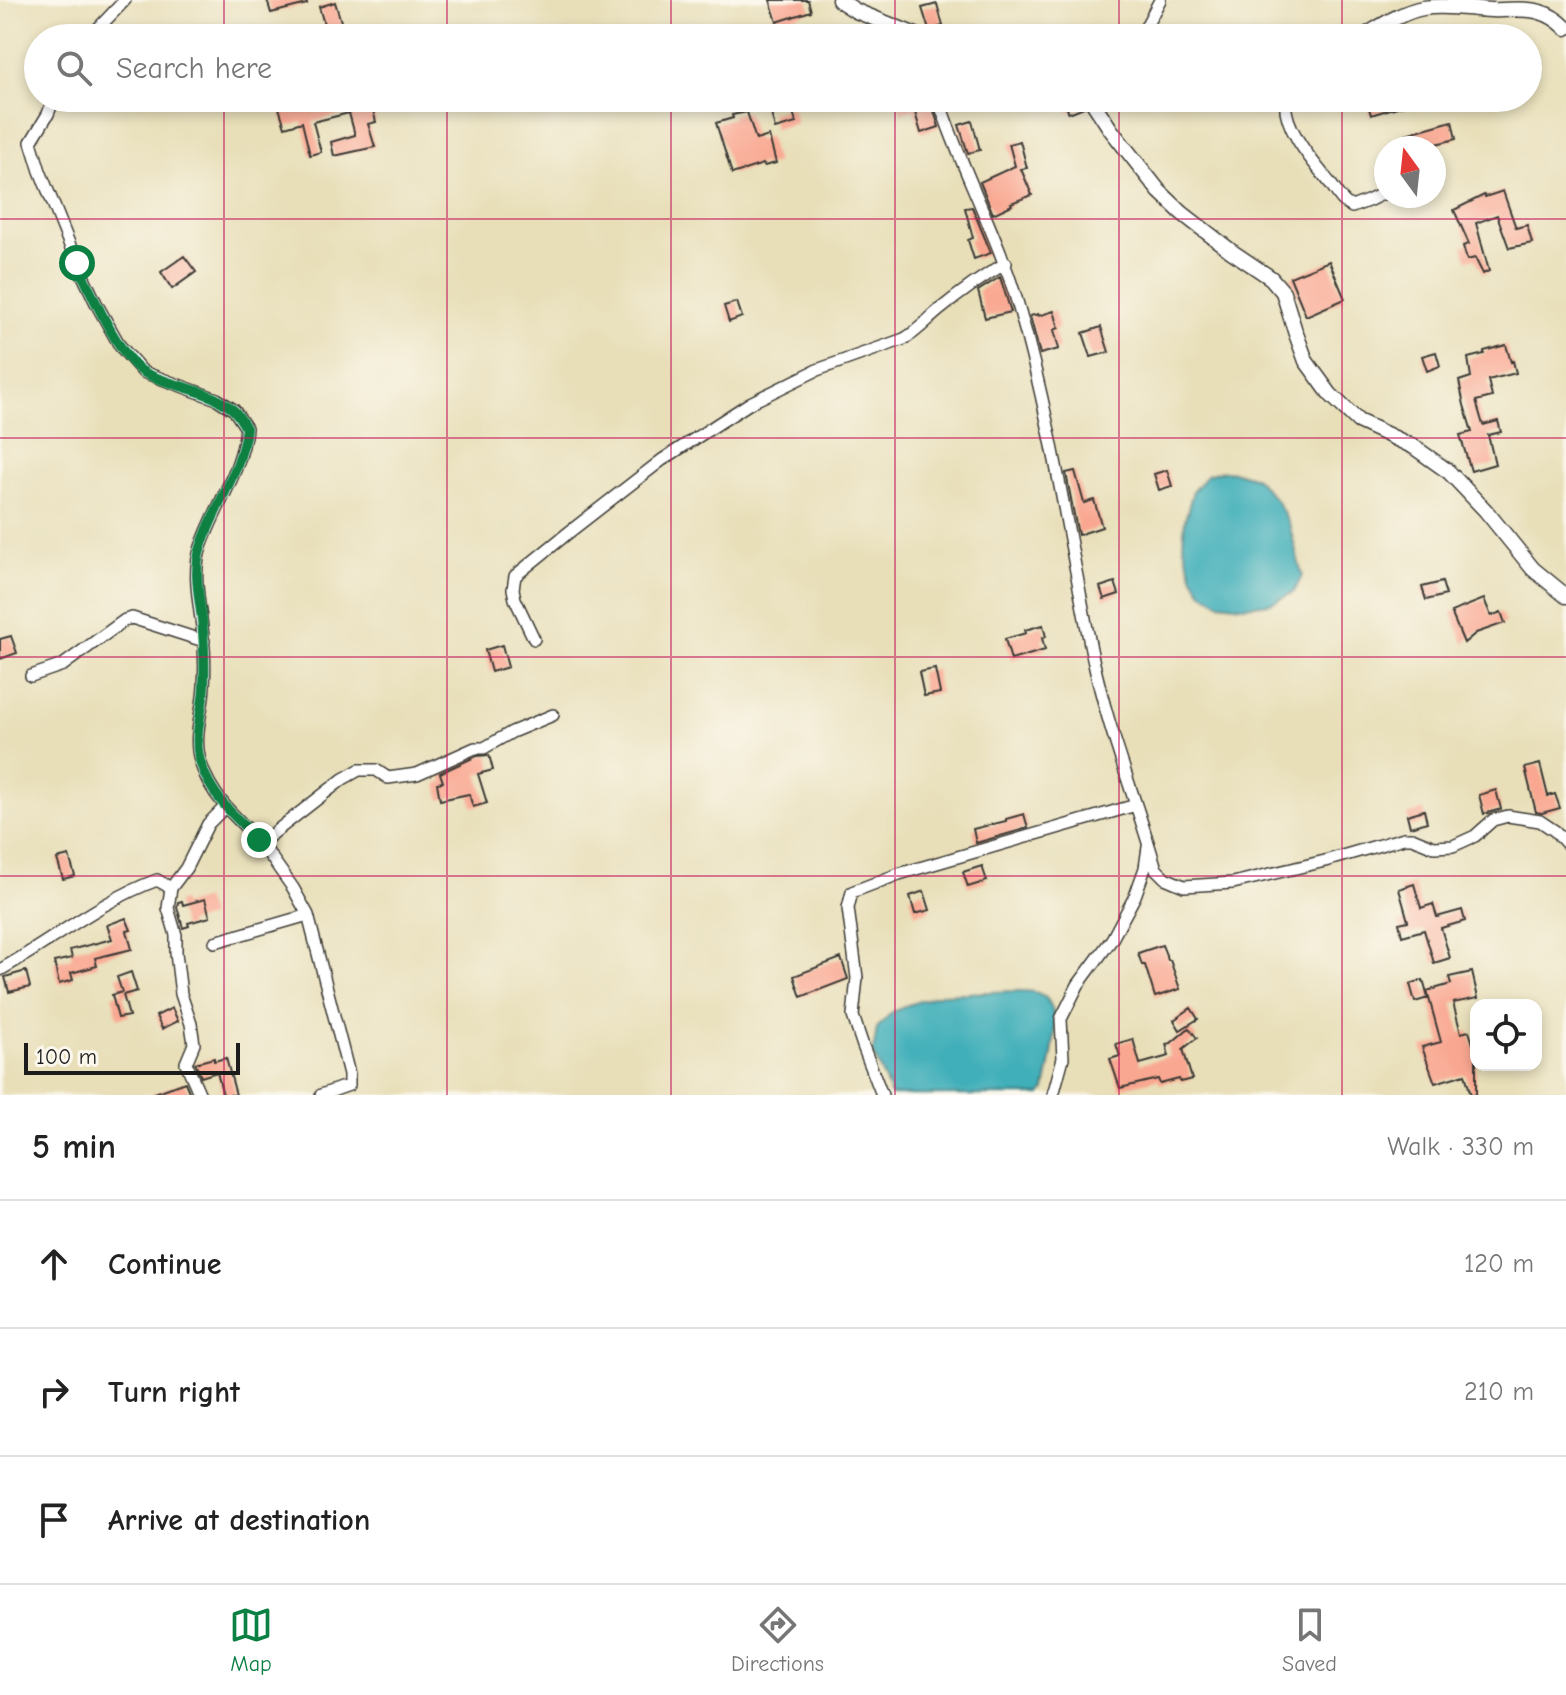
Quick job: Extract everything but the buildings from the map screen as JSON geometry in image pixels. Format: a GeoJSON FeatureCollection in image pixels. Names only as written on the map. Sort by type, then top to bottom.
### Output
{"type":"FeatureCollection","features":[{"type":"Feature","properties":{"kind":"street"},"geometry":{"type":"LineString","coordinates":[[102,24],[125,0]]}},
{"type":"Feature","properties":{"kind":"street"},"geometry":{"type":"LineString","coordinates":[[839,0],[888,24]]}},
{"type":"Feature","properties":{"kind":"street"},"geometry":{"type":"LineString","coordinates":[[1147,24],[1160,0]]}},
{"type":"Feature","properties":{"kind":"street"},"geometry":{"type":"LineString","coordinates":[[1385,24],[1419,8],[1441,6],[1538,11],[1558,19],[1566,28]]}},
{"type":"Feature","properties":{"kind":"street"},"geometry":{"type":"LineString","coordinates":[[49,112],[31,142],[77,263],[120,346],[143,372],[217,399],[234,410],[246,428],[244,449],[200,548],[197,568],[204,641],[204,687],[196,744],[208,782],[225,807],[259,840],[308,915],[349,1074],[349,1085],[321,1095]]}},
{"type":"Feature","properties":{"kind":"street"},"geometry":{"type":"LineString","coordinates":[[943,112],[1006,263],[1058,470],[1094,662],[1156,869],[1165,878],[1184,886],[1233,883],[1404,838],[1434,847],[1453,846],[1475,836],[1493,820],[1508,816],[1540,821],[1566,843]]}},
{"type":"Feature","properties":{"kind":"street"},"geometry":{"type":"LineString","coordinates":[[1099,112],[1159,191],[1182,213],[1280,287],[1306,361],[1330,394],[1366,426],[1414,447],[1449,472],[1486,511],[1533,569],[1566,596]]}},
{"type":"Feature","properties":{"kind":"street"},"geometry":{"type":"LineString","coordinates":[[1286,112],[1294,133],[1344,203],[1352,207],[1374,198]]}},
{"type":"Feature","properties":{"kind":"street"},"geometry":{"type":"LineString","coordinates":[[534,639],[515,599],[515,576],[568,533],[662,460],[750,403],[817,370],[904,339],[956,296],[1006,263]]}},
{"type":"Feature","properties":{"kind":"street"},"geometry":{"type":"LineString","coordinates":[[31,676],[63,665],[132,618],[204,641]]}},
{"type":"Feature","properties":{"kind":"street"},"geometry":{"type":"LineString","coordinates":[[259,840],[266,839],[324,792],[359,770],[376,770],[388,778],[417,774],[475,748],[484,748],[553,715]]}},
{"type":"Feature","properties":{"kind":"street"},"geometry":{"type":"LineString","coordinates":[[882,1095],[853,1016],[857,978],[848,908],[852,892],[899,874],[1136,805]]}},
{"type":"Feature","properties":{"kind":"street"},"geometry":{"type":"LineString","coordinates":[[200,1095],[186,1063],[194,1044],[181,994],[176,935],[168,908],[171,888],[186,868],[208,824],[225,807]]}},
{"type":"Feature","properties":{"kind":"street"},"geometry":{"type":"LineString","coordinates":[[1053,1095],[1063,1058],[1061,1019],[1078,985],[1112,939],[1135,896],[1145,868],[1149,842]]}},
{"type":"Feature","properties":{"kind":"street"},"geometry":{"type":"LineString","coordinates":[[0,970],[139,886],[157,880],[171,888]]}},
{"type":"Feature","properties":{"kind":"street"},"geometry":{"type":"LineString","coordinates":[[215,942],[308,915]]}},
{"type":"Feature","properties":{"kind":"water"},"geometry":{"type":"Polygon","coordinates":[[[1220,471],[1256,478],[1276,500],[1289,523],[1302,576],[1294,592],[1271,603],[1243,606],[1220,603],[1202,592],[1193,577],[1183,544],[1185,520],[1193,491],[1207,475],[1220,471]]]}},
{"type":"Feature","properties":{"kind":"water"},"geometry":{"type":"Polygon","coordinates":[[[1015,991],[1040,994],[1053,1011],[1052,1053],[1045,1090],[1041,1095],[891,1095],[873,1053],[877,1028],[892,1012],[941,994],[1015,991]]]}},
{"type":"Feature","properties":{"kind":"route"},"geometry":{"type":"LineString","coordinates":[[77,263],[120,346],[143,372],[217,399],[234,410],[246,428],[244,449],[200,548],[197,568],[204,641],[204,687],[196,744],[208,782],[225,807],[259,840]]}}]}
